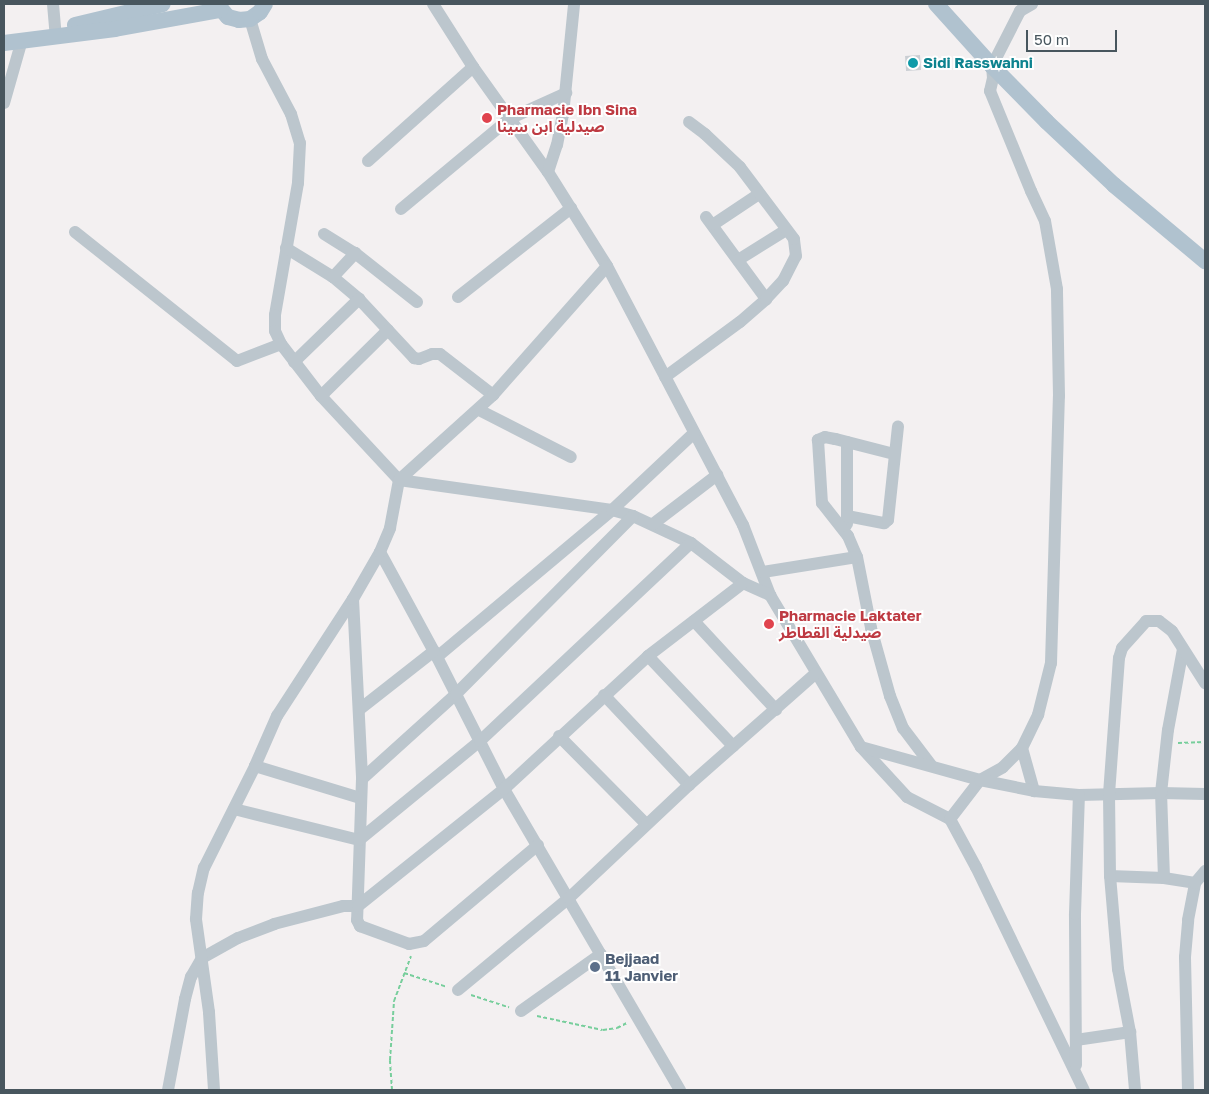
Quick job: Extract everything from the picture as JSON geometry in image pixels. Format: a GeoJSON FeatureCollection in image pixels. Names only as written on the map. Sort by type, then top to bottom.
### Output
{"type":"FeatureCollection","features":[{"type":"Feature","properties":{"kind":"main road"},"geometry":{"type":"LineString","coordinates":[[22,40],[55,30],[163,4]]}},
{"type":"Feature","properties":{"kind":"main road"},"geometry":{"type":"LineString","coordinates":[[4,43],[115,29],[218,7],[234,19],[250,19],[260,12],[265,4]]}},
{"type":"Feature","properties":{"kind":"main road"},"geometry":{"type":"LineString","coordinates":[[936,4],[992,66],[1047,122],[1114,185],[1205,261]]}},
{"type":"Feature","properties":{"kind":"street"},"geometry":{"type":"LineString","coordinates":[[52,4],[55,30]]}},
{"type":"Feature","properties":{"kind":"street"},"geometry":{"type":"LineString","coordinates":[[433,4],[473,67],[548,172],[607,266],[743,525],[770,595],[861,747],[907,797],[950,819],[976,867],[1076,1070],[1084,1090]]}},
{"type":"Feature","properties":{"kind":"street"},"geometry":{"type":"LineString","coordinates":[[548,172],[557,146],[566,93],[574,4]]}},
{"type":"Feature","properties":{"kind":"street"},"geometry":{"type":"LineString","coordinates":[[950,819],[980,780],[1002,767],[1022,748],[1038,714],[1051,663],[1059,405],[1057,289],[1045,221],[991,97],[992,66],[1019,7],[1032,4]]}},
{"type":"Feature","properties":{"kind":"street"},"geometry":{"type":"LineString","coordinates":[[250,19],[266,71],[291,114],[299,133],[301,157],[275,314],[275,331],[280,344],[321,396],[399,480],[612,510],[633,516],[691,543],[743,583],[770,595]]}},
{"type":"Feature","properties":{"kind":"street"},"geometry":{"type":"LineString","coordinates":[[4,103],[22,40]]}},
{"type":"Feature","properties":{"kind":"street"},"geometry":{"type":"LineString","coordinates":[[368,161],[473,67]]}},
{"type":"Feature","properties":{"kind":"street"},"geometry":{"type":"LineString","coordinates":[[401,209],[509,119],[566,93]]}},
{"type":"Feature","properties":{"kind":"street"},"geometry":{"type":"LineString","coordinates":[[665,377],[740,322],[766,298],[783,281],[796,256],[794,239],[740,166],[706,134],[689,122]]}},
{"type":"Feature","properties":{"kind":"street"},"geometry":{"type":"LineString","coordinates":[[759,194],[710,221],[766,298]]}},
{"type":"Feature","properties":{"kind":"street"},"geometry":{"type":"LineString","coordinates":[[458,297],[571,208]]}},
{"type":"Feature","properties":{"kind":"street"},"geometry":{"type":"LineString","coordinates":[[738,260],[786,230]]}},
{"type":"Feature","properties":{"kind":"street"},"geometry":{"type":"LineString","coordinates":[[75,232],[237,362],[280,344]]}},
{"type":"Feature","properties":{"kind":"street"},"geometry":{"type":"LineString","coordinates":[[324,234],[355,253],[417,302]]}},
{"type":"Feature","properties":{"kind":"street"},"geometry":{"type":"LineString","coordinates":[[286,248],[333,277],[359,299],[414,358],[419,359],[432,354],[440,354],[493,395]]}},
{"type":"Feature","properties":{"kind":"street"},"geometry":{"type":"LineString","coordinates":[[333,277],[355,253]]}},
{"type":"Feature","properties":{"kind":"street"},"geometry":{"type":"LineString","coordinates":[[214,1090],[210,1012],[196,919],[198,894],[204,868],[255,766],[277,716],[354,599],[380,552],[390,528],[399,480],[479,410],[607,266]]}},
{"type":"Feature","properties":{"kind":"street"},"geometry":{"type":"LineString","coordinates":[[294,362],[359,299]]}},
{"type":"Feature","properties":{"kind":"street"},"geometry":{"type":"LineString","coordinates":[[321,396],[388,330]]}},
{"type":"Feature","properties":{"kind":"street"},"geometry":{"type":"LineString","coordinates":[[479,410],[571,457]]}},
{"type":"Feature","properties":{"kind":"street"},"geometry":{"type":"LineString","coordinates":[[847,516],[887,522],[898,427]]}},
{"type":"Feature","properties":{"kind":"street"},"geometry":{"type":"LineString","coordinates":[[360,709],[436,654],[612,510],[694,433]]}},
{"type":"Feature","properties":{"kind":"street"},"geometry":{"type":"LineString","coordinates":[[894,454],[821,437],[818,445],[822,503],[848,536],[857,557],[871,628],[890,696],[903,728],[931,765]]}},
{"type":"Feature","properties":{"kind":"street"},"geometry":{"type":"LineString","coordinates":[[847,442],[848,536]]}},
{"type":"Feature","properties":{"kind":"street"},"geometry":{"type":"LineString","coordinates":[[653,524],[717,475]]}},
{"type":"Feature","properties":{"kind":"street"},"geometry":{"type":"LineString","coordinates":[[362,779],[456,694],[633,516]]}},
{"type":"Feature","properties":{"kind":"street"},"geometry":{"type":"LineString","coordinates":[[359,840],[480,741],[691,543]]}},
{"type":"Feature","properties":{"kind":"street"},"geometry":{"type":"LineString","coordinates":[[380,552],[436,654],[504,789],[680,1090]]}},
{"type":"Feature","properties":{"kind":"street"},"geometry":{"type":"LineString","coordinates":[[762,572],[857,557]]}},
{"type":"Feature","properties":{"kind":"street"},"geometry":{"type":"LineString","coordinates":[[168,1090],[185,999],[191,976],[202,958],[238,938],[274,924],[343,906],[358,906],[504,789],[559,736],[648,656],[743,583]]}},
{"type":"Feature","properties":{"kind":"street"},"geometry":{"type":"LineString","coordinates":[[354,599],[362,779],[357,920],[365,929],[409,944],[424,941],[538,845]]}},
{"type":"Feature","properties":{"kind":"street"},"geometry":{"type":"LineString","coordinates":[[1135,1090],[1130,1032],[1118,969],[1110,876],[1109,794],[1119,658],[1122,648],[1146,621],[1152,620],[1166,624],[1205,683]]}},
{"type":"Feature","properties":{"kind":"street"},"geometry":{"type":"LineString","coordinates":[[694,621],[776,710]]}},
{"type":"Feature","properties":{"kind":"street"},"geometry":{"type":"LineString","coordinates":[[1164,878],[1161,793],[1175,683],[1183,649]]}},
{"type":"Feature","properties":{"kind":"street"},"geometry":{"type":"LineString","coordinates":[[648,656],[733,746]]}},
{"type":"Feature","properties":{"kind":"street"},"geometry":{"type":"LineString","coordinates":[[458,990],[568,898],[646,824],[816,673]]}},
{"type":"Feature","properties":{"kind":"street"},"geometry":{"type":"LineString","coordinates":[[604,695],[689,785]]}},
{"type":"Feature","properties":{"kind":"street"},"geometry":{"type":"LineString","coordinates":[[559,736],[646,824]]}},
{"type":"Feature","properties":{"kind":"street"},"geometry":{"type":"LineString","coordinates":[[861,747],[980,780],[1034,791],[1079,795],[1205,794]]}},
{"type":"Feature","properties":{"kind":"street"},"geometry":{"type":"LineString","coordinates":[[1022,748],[1034,791]]}},
{"type":"Feature","properties":{"kind":"street"},"geometry":{"type":"LineString","coordinates":[[255,766],[360,798]]}},
{"type":"Feature","properties":{"kind":"street"},"geometry":{"type":"LineString","coordinates":[[1076,1070],[1075,914],[1079,795]]}},
{"type":"Feature","properties":{"kind":"street"},"geometry":{"type":"LineString","coordinates":[[234,809],[359,840]]}},
{"type":"Feature","properties":{"kind":"street"},"geometry":{"type":"LineString","coordinates":[[1188,1090],[1185,957],[1188,920],[1195,883],[1205,871]]}},
{"type":"Feature","properties":{"kind":"street"},"geometry":{"type":"LineString","coordinates":[[1110,876],[1164,878],[1195,883]]}},
{"type":"Feature","properties":{"kind":"street"},"geometry":{"type":"LineString","coordinates":[[521,1011],[601,954]]}},
{"type":"Feature","properties":{"kind":"street"},"geometry":{"type":"LineString","coordinates":[[1076,1040],[1130,1032]]}},
{"type":"Feature","properties":{"kind":"path"},"geometry":{"type":"LineString","coordinates":[[1166,743],[1205,742]]}},
{"type":"Feature","properties":{"kind":"path"},"geometry":{"type":"LineString","coordinates":[[392,1090],[390,1060],[394,1001],[416,944]]}},
{"type":"Feature","properties":{"kind":"building","name":"Sidi Rasswahni"},"geometry":{"type":"Polygon","coordinates":[[[920,55],[921,70],[906,71],[905,56],[920,55]]]}},
{"type":"Feature","properties":{"kind":"place","name":"Sidi Rasswahni"},"geometry":{"type":"Point","coordinates":[913,63]}},
{"type":"Feature","properties":{"kind":"place","name":"Pharmacie Ibn Sina صيدلية ابن سينا"},"geometry":{"type":"Point","coordinates":[487,118]}},
{"type":"Feature","properties":{"kind":"place","name":"Pharmacie Laktater صيدلية القطاطر"},"geometry":{"type":"Point","coordinates":[769,624]}},
{"type":"Feature","properties":{"kind":"place","name":"Bejjaad 11 Janvier"},"geometry":{"type":"Point","coordinates":[595,967]}}]}
